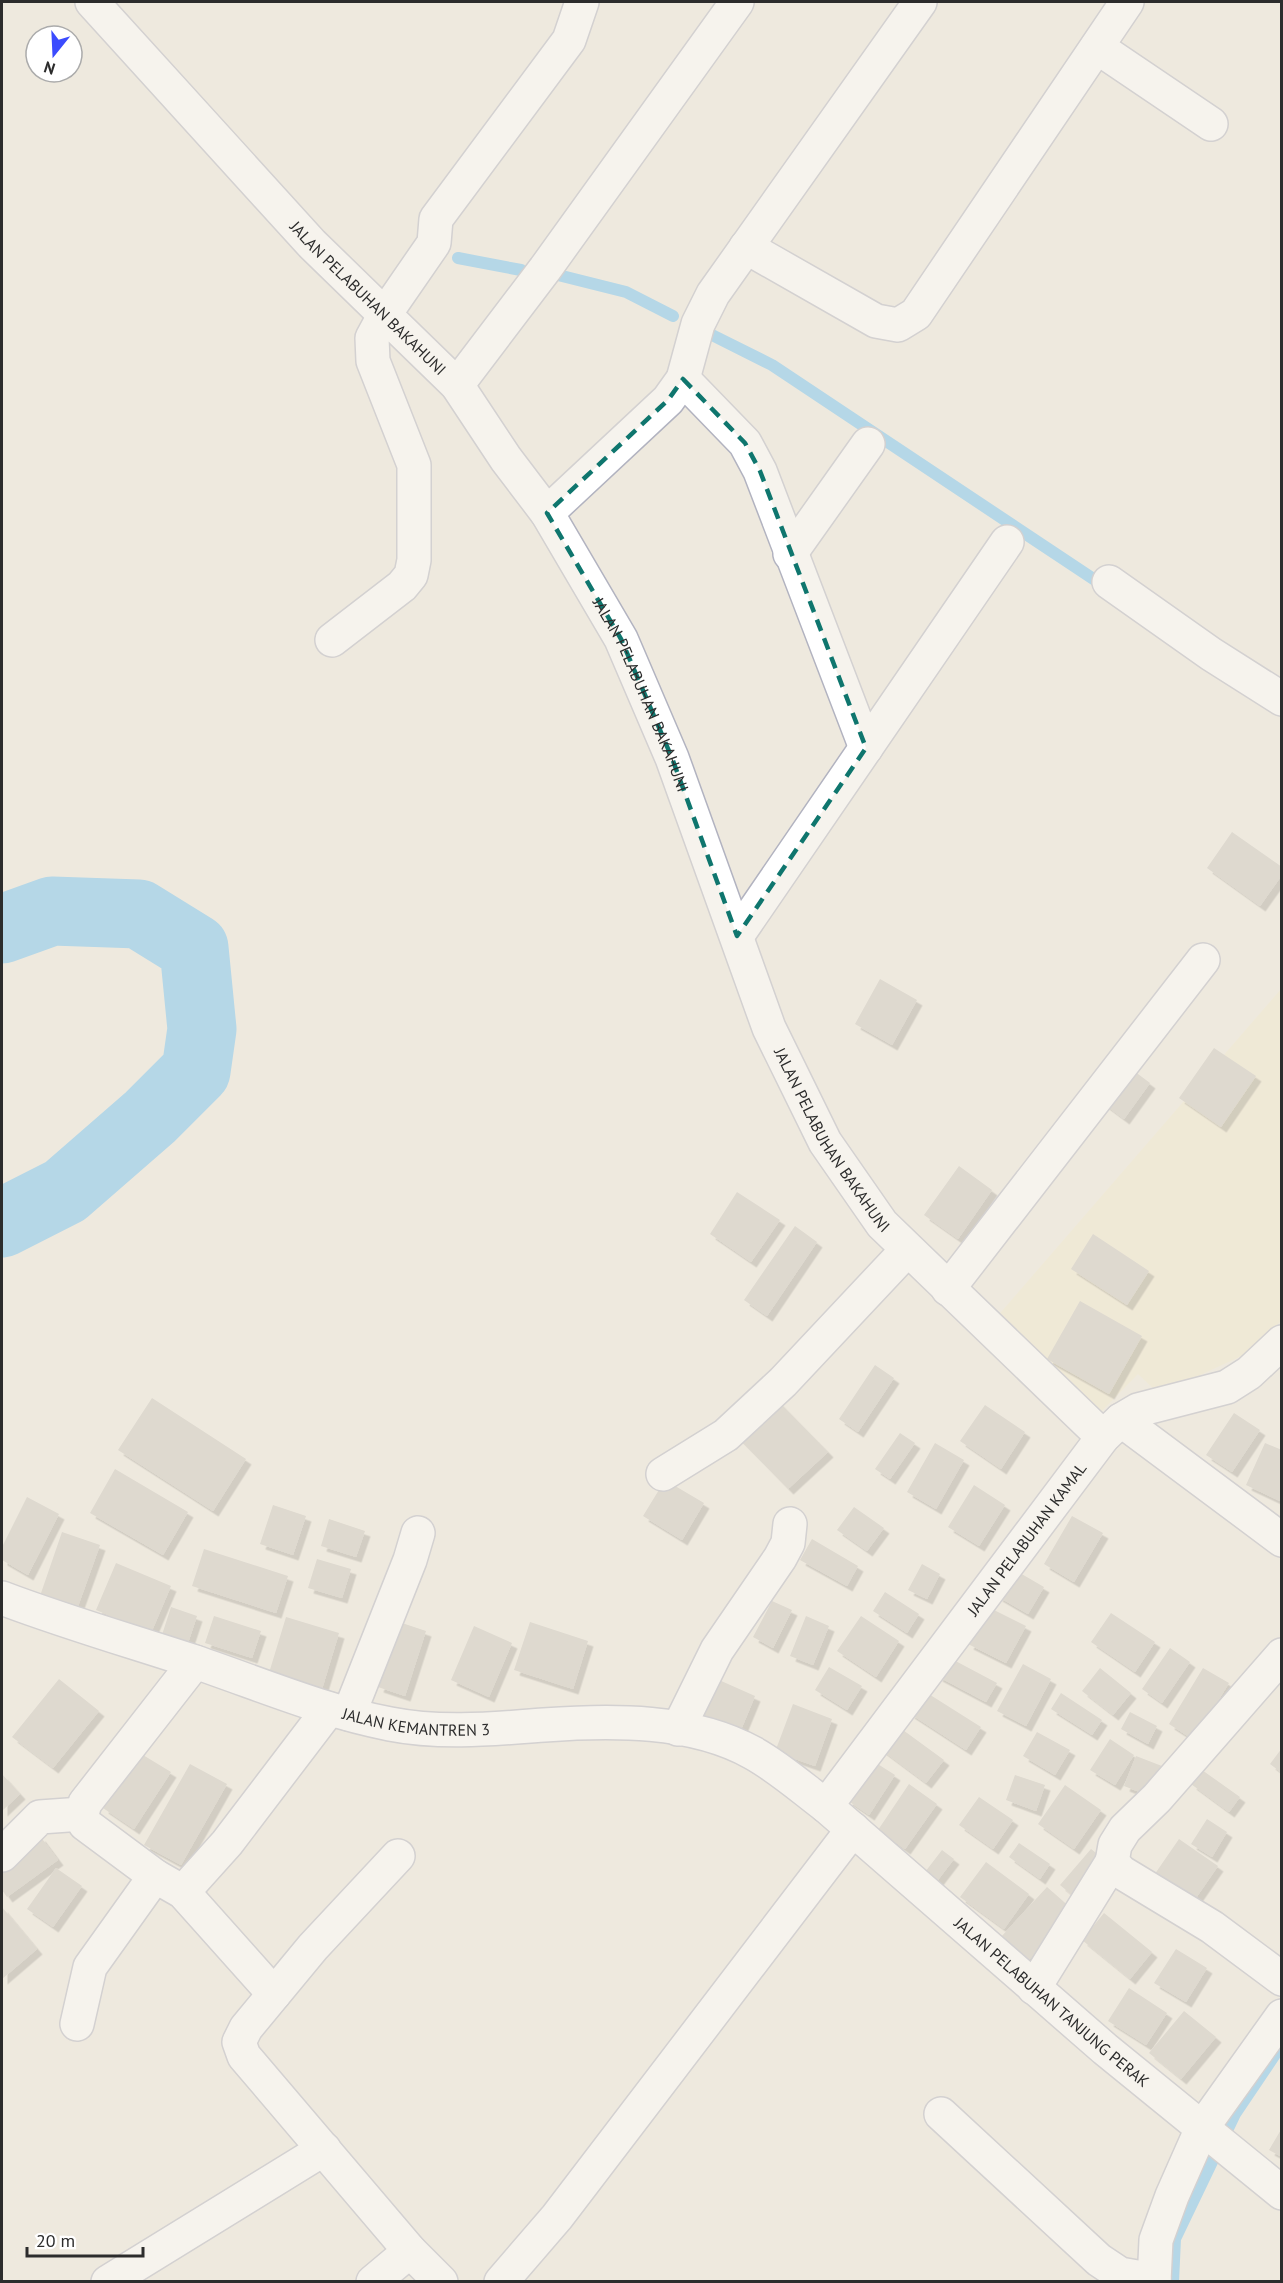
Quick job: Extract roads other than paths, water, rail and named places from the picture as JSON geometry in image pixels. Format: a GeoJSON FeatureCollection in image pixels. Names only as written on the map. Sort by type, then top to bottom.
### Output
{"type":"FeatureCollection","features":[{"type":"Feature","properties":{"kind":"street","name":"JALAN PELABUHAN BAKAHUNI"},"geometry":{"type":"LineString","coordinates":[[92,2],[312,244],[457,385],[506,459],[548,513],[621,639],[672,758],[769,1028],[825,1142],[882,1224],[948,1289],[1112,1428],[1281,1540]]}},
{"type":"Feature","properties":{"kind":"street"},"geometry":{"type":"LineString","coordinates":[[332,640],[402,586],[411,575],[414,560],[414,465],[373,362],[372,338],[385,314],[434,243],[436,219],[569,40],[582,2]]}},
{"type":"Feature","properties":{"kind":"street"},"geometry":{"type":"LineString","coordinates":[[457,385],[545,269],[737,2]]}},
{"type":"Feature","properties":{"kind":"street"},"geometry":{"type":"LineString","coordinates":[[548,513],[668,400],[683,379],[698,324],[713,294],[920,2]]}},
{"type":"Feature","properties":{"kind":"street"},"geometry":{"type":"LineString","coordinates":[[746,247],[876,321],[898,325],[916,314],[1127,2]]}},
{"type":"Feature","properties":{"kind":"street"},"geometry":{"type":"LineString","coordinates":[[1097,47],[1211,124]]}},
{"type":"Feature","properties":{"kind":"street"},"geometry":{"type":"LineString","coordinates":[[683,379],[745,443],[760,471],[866,748]]}},
{"type":"Feature","properties":{"kind":"street"},"geometry":{"type":"LineString","coordinates":[[790,554],[868,444]]}},
{"type":"Feature","properties":{"kind":"street"},"geometry":{"type":"LineString","coordinates":[[737,936],[1006,543]]}},
{"type":"Feature","properties":{"kind":"street"},"geometry":{"type":"LineString","coordinates":[[1109,582],[1210,654],[1281,699]]}},
{"type":"Feature","properties":{"kind":"street"},"geometry":{"type":"LineString","coordinates":[[948,1289],[1203,960]]}},
{"type":"Feature","properties":{"kind":"street"},"geometry":{"type":"LineString","coordinates":[[663,1474],[726,1435],[783,1382],[908,1250]]}},
{"type":"Feature","properties":{"kind":"street","name":"JALAN PELABUHAN KAMAL"},"geometry":{"type":"LineString","coordinates":[[826,1806],[1112,1428],[1138,1410],[1227,1387],[1249,1373],[1281,1342]]}},
{"type":"Feature","properties":{"kind":"street"},"geometry":{"type":"LineString","coordinates":[[678,1729],[717,1650],[780,1558],[788,1543],[790,1524]]}},
{"type":"Feature","properties":{"kind":"street"},"geometry":{"type":"LineString","coordinates":[[183,1892],[339,1712],[410,1560],[418,1533]]}},
{"type":"Feature","properties":{"kind":"street","name":"JALAN KEMANTREN 3"},"geometry":{"type":"LineString","coordinates":[[2,1598],[339,1712],[390,1724],[440,1731],[601,1723],[678,1729],[719,1738],[752,1752],[779,1769],[826,1806]]}},
{"type":"Feature","properties":{"kind":"street"},"geometry":{"type":"LineString","coordinates":[[1034,1988],[1112,1862],[1115,1845],[1125,1829],[1157,1798],[1281,1655]]}},
{"type":"Feature","properties":{"kind":"street"},"geometry":{"type":"LineString","coordinates":[[195,1662],[85,1803],[82,1814],[85,1824],[155,1876],[183,1892],[274,1994]]}},
{"type":"Feature","properties":{"kind":"street","name":"JALAN PELABUHAN TANJUNG PERAK"},"geometry":{"type":"LineString","coordinates":[[826,1806],[1034,1988],[1281,2193]]}},
{"type":"Feature","properties":{"kind":"street"},"geometry":{"type":"LineString","coordinates":[[2,1855],[40,1817],[82,1814]]}},
{"type":"Feature","properties":{"kind":"street"},"geometry":{"type":"LineString","coordinates":[[501,2282],[557,2217],[854,1829]]}},
{"type":"Feature","properties":{"kind":"street"},"geometry":{"type":"LineString","coordinates":[[398,1856],[313,1947],[274,1994],[241,2036],[241,2049],[244,2056],[410,2251],[441,2282]]}},
{"type":"Feature","properties":{"kind":"street"},"geometry":{"type":"LineString","coordinates":[[1112,1862],[1121,1872],[1212,1927],[1281,1979]]}},
{"type":"Feature","properties":{"kind":"street"},"geometry":{"type":"LineString","coordinates":[[77,2024],[90,1967],[155,1876]]}},
{"type":"Feature","properties":{"kind":"street"},"geometry":{"type":"LineString","coordinates":[[941,2114],[1099,2260],[1120,2274],[1154,2281],[1156,2240],[1172,2196],[1215,2139],[1281,2016]]}},
{"type":"Feature","properties":{"kind":"street"},"geometry":{"type":"LineString","coordinates":[[108,2282],[324,2150]]}},
{"type":"Feature","properties":{"kind":"street"},"geometry":{"type":"LineString","coordinates":[[373,2282],[410,2251]]}},
{"type":"Feature","properties":{"kind":"waterway"},"geometry":{"type":"LineString","coordinates":[[458,258],[521,270]]}},
{"type":"Feature","properties":{"kind":"waterway"},"geometry":{"type":"LineString","coordinates":[[554,274],[626,292],[673,316]]}},
{"type":"Feature","properties":{"kind":"waterway"},"geometry":{"type":"LineString","coordinates":[[712,335],[772,365],[1107,588]]}},
{"type":"Feature","properties":{"kind":"waterway"},"geometry":{"type":"LineString","coordinates":[[2,929],[52,911],[139,914],[194,948],[202,1029],[196,1071],[150,1117],[65,1191],[2,1223]]}},
{"type":"Feature","properties":{"kind":"waterway"},"geometry":{"type":"LineString","coordinates":[[1173,2282],[1175,2239],[1235,2114],[1282,2044]]}}]}
